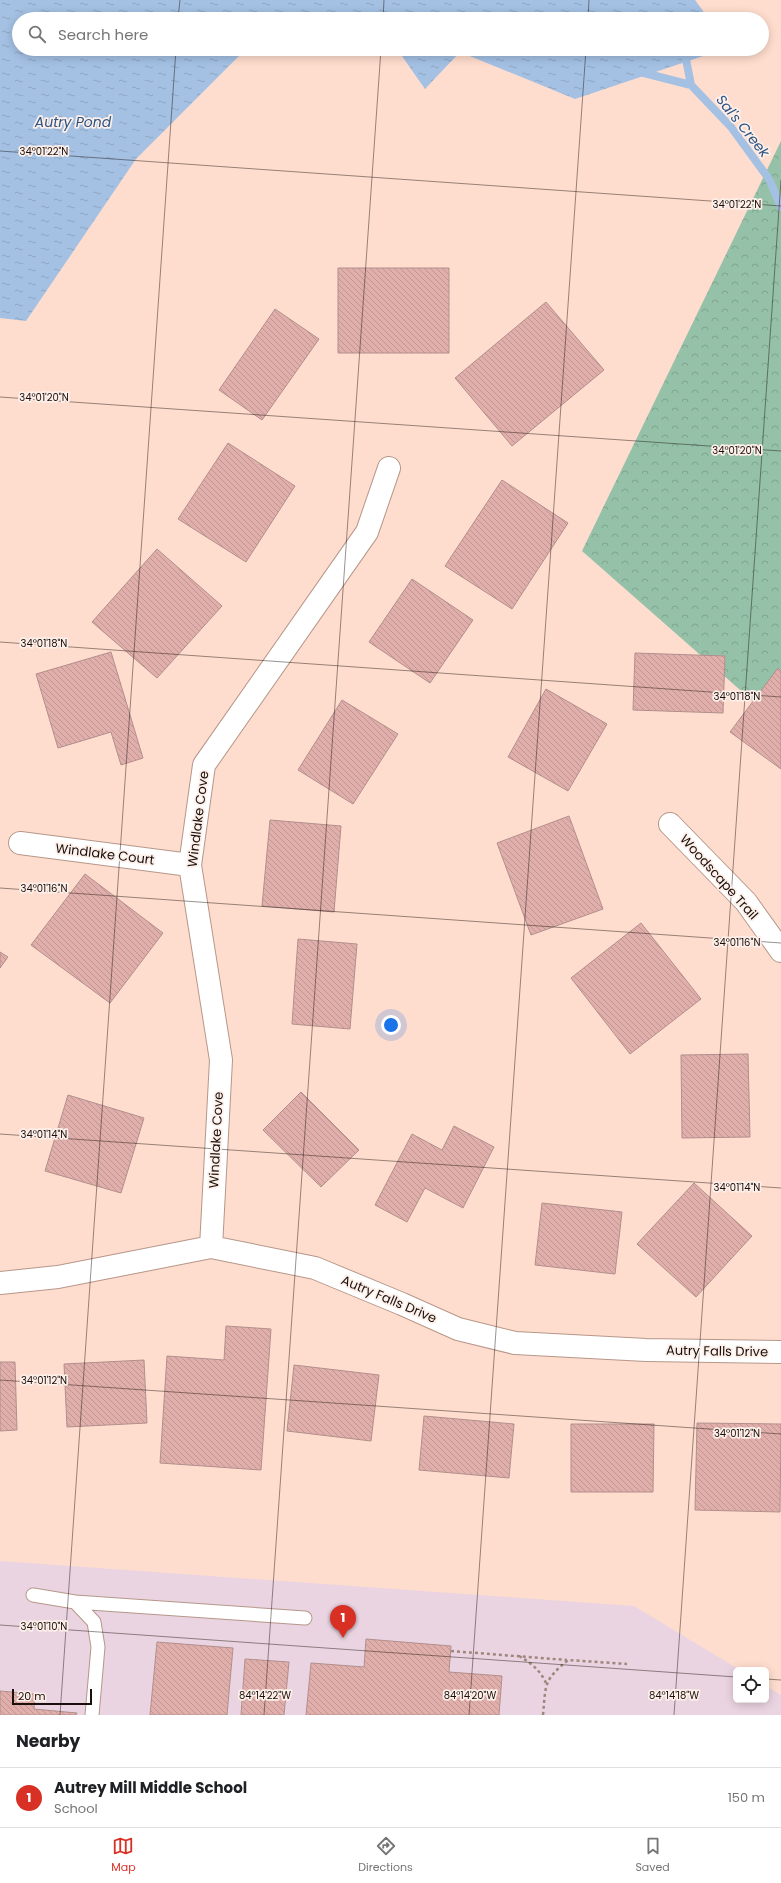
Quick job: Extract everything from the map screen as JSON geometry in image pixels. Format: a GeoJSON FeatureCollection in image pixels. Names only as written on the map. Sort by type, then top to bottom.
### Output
{"type":"FeatureCollection","features":[{"type":"Feature","properties":{"kind":"street","name":"Windlake Cove"},"geometry":{"type":"LineString","coordinates":[[211,1247],[220,1060],[190,865],[204,765],[367,532],[389,468]]}},
{"type":"Feature","properties":{"kind":"street","name":"Woodscape Trail"},"geometry":{"type":"LineString","coordinates":[[670,824],[746,902],[781,951]]}},
{"type":"Feature","properties":{"kind":"street","name":"Windlake Court"},"geometry":{"type":"LineString","coordinates":[[20,843],[190,865]]}},
{"type":"Feature","properties":{"kind":"street","name":"Autry Falls Drive"},"geometry":{"type":"LineString","coordinates":[[0,1282],[58,1277],[211,1247],[315,1268],[458,1329],[515,1343],[646,1350],[781,1352]]}},
{"type":"Feature","properties":{"kind":"lane"},"geometry":{"type":"LineString","coordinates":[[33,1595],[75,1602],[304,1618]]}},
{"type":"Feature","properties":{"kind":"lane"},"geometry":{"type":"LineString","coordinates":[[75,1602],[94,1622],[98,1648],[92,1715]]}},
{"type":"Feature","properties":{"kind":"path"},"geometry":{"type":"LineString","coordinates":[[451,1651],[626,1664]]}},
{"type":"Feature","properties":{"kind":"path"},"geometry":{"type":"LineString","coordinates":[[518,1656],[532,1664],[542,1674],[546,1683],[543,1715]]}},
{"type":"Feature","properties":{"kind":"path"},"geometry":{"type":"LineString","coordinates":[[546,1683],[555,1671],[568,1660]]}},
{"type":"Feature","properties":{"kind":"shaded area"},"geometry":{"type":"Polygon","coordinates":[[[0,1561],[634,1606],[735,1667],[733,1667],[733,1703],[769,1703],[769,1688],[781,1695],[781,1715],[0,1715],[0,1561]]]}},
{"type":"Feature","properties":{"kind":"green space"},"geometry":{"type":"Polygon","coordinates":[[[781,141],[781,726],[582,551],[781,141]]]}},
{"type":"Feature","properties":{"kind":"water","name":"Autry Pond"},"geometry":{"type":"Polygon","coordinates":[[[0,0],[695,0],[704,12],[12,12],[12,56],[239,56],[136,159],[26,321],[0,318],[0,0]]]}},
{"type":"Feature","properties":{"kind":"water"},"geometry":{"type":"Polygon","coordinates":[[[402,56],[456,56],[425,89],[402,56]]]}},
{"type":"Feature","properties":{"kind":"water"},"geometry":{"type":"Polygon","coordinates":[[[470,56],[703,56],[575,99],[470,56]]]}},
{"type":"Feature","properties":{"kind":"building"},"geometry":{"type":"Polygon","coordinates":[[[338,268],[449,268],[449,353],[338,353],[338,268]]]}},
{"type":"Feature","properties":{"kind":"building"},"geometry":{"type":"Polygon","coordinates":[[[546,302],[604,370],[512,446],[455,378],[546,302]]]}},
{"type":"Feature","properties":{"kind":"building"},"geometry":{"type":"Polygon","coordinates":[[[275,309],[319,339],[262,420],[219,390],[275,309]]]}},
{"type":"Feature","properties":{"kind":"building"},"geometry":{"type":"Polygon","coordinates":[[[228,443],[295,486],[246,562],[178,519],[228,443]]]}},
{"type":"Feature","properties":{"kind":"building"},"geometry":{"type":"Polygon","coordinates":[[[502,480],[568,523],[512,609],[445,566],[502,480]]]}},
{"type":"Feature","properties":{"kind":"building"},"geometry":{"type":"Polygon","coordinates":[[[157,549],[222,606],[157,678],[92,622],[157,549]]]}},
{"type":"Feature","properties":{"kind":"building"},"geometry":{"type":"Polygon","coordinates":[[[412,579],[473,620],[430,683],[369,642],[412,579]]]}},
{"type":"Feature","properties":{"kind":"building"},"geometry":{"type":"Polygon","coordinates":[[[111,652],[143,758],[121,765],[111,732],[58,748],[36,674],[111,652]]]}},
{"type":"Feature","properties":{"kind":"building"},"geometry":{"type":"Polygon","coordinates":[[[635,653],[725,656],[723,713],[633,710],[635,653]]]}},
{"type":"Feature","properties":{"kind":"building"},"geometry":{"type":"Polygon","coordinates":[[[778,668],[781,671],[781,769],[730,732],[778,668]]]}},
{"type":"Feature","properties":{"kind":"building"},"geometry":{"type":"Polygon","coordinates":[[[546,689],[607,724],[568,791],[508,757],[546,689]]]}},
{"type":"Feature","properties":{"kind":"building"},"geometry":{"type":"Polygon","coordinates":[[[342,700],[398,734],[353,804],[298,770],[342,700]]]}},
{"type":"Feature","properties":{"kind":"building"},"geometry":{"type":"Polygon","coordinates":[[[569,816],[603,909],[531,935],[497,843],[569,816]]]}},
{"type":"Feature","properties":{"kind":"building"},"geometry":{"type":"Polygon","coordinates":[[[270,820],[341,826],[334,912],[262,906],[270,820]]]}},
{"type":"Feature","properties":{"kind":"building"},"geometry":{"type":"Polygon","coordinates":[[[85,874],[163,933],[110,1003],[31,945],[85,874]]]}},
{"type":"Feature","properties":{"kind":"building"},"geometry":{"type":"Polygon","coordinates":[[[641,923],[701,999],[630,1054],[571,978],[641,923]]]}},
{"type":"Feature","properties":{"kind":"building"},"geometry":{"type":"Polygon","coordinates":[[[298,939],[357,944],[350,1029],[292,1024],[298,939]]]}},
{"type":"Feature","properties":{"kind":"building"},"geometry":{"type":"Polygon","coordinates":[[[0,952],[8,957],[0,968],[0,952]]]}},
{"type":"Feature","properties":{"kind":"building"},"geometry":{"type":"Polygon","coordinates":[[[748,1054],[750,1137],[682,1138],[681,1055],[748,1054]]]}},
{"type":"Feature","properties":{"kind":"building"},"geometry":{"type":"Polygon","coordinates":[[[301,1092],[359,1150],[321,1187],[263,1130],[301,1092]]]}},
{"type":"Feature","properties":{"kind":"building"},"geometry":{"type":"Polygon","coordinates":[[[68,1095],[144,1118],[121,1193],[45,1171],[68,1095]]]}},
{"type":"Feature","properties":{"kind":"building"},"geometry":{"type":"Polygon","coordinates":[[[454,1126],[494,1147],[463,1208],[425,1188],[407,1222],[375,1205],[412,1134],[442,1150],[454,1126]]]}},
{"type":"Feature","properties":{"kind":"building"},"geometry":{"type":"Polygon","coordinates":[[[694,1183],[752,1236],[696,1297],[637,1244],[694,1183]]]}},
{"type":"Feature","properties":{"kind":"building"},"geometry":{"type":"Polygon","coordinates":[[[542,1203],[622,1212],[615,1274],[535,1265],[542,1203]]]}},
{"type":"Feature","properties":{"kind":"building"},"geometry":{"type":"Polygon","coordinates":[[[226,1326],[271,1329],[261,1470],[160,1463],[167,1356],[224,1360],[226,1326]]]}},
{"type":"Feature","properties":{"kind":"building"},"geometry":{"type":"Polygon","coordinates":[[[144,1360],[147,1423],[67,1427],[64,1364],[144,1360]]]}},
{"type":"Feature","properties":{"kind":"building"},"geometry":{"type":"Polygon","coordinates":[[[0,1362],[15,1362],[17,1430],[0,1431],[0,1362]]]}},
{"type":"Feature","properties":{"kind":"building"},"geometry":{"type":"Polygon","coordinates":[[[294,1365],[379,1375],[371,1441],[287,1431],[294,1365]]]}},
{"type":"Feature","properties":{"kind":"building"},"geometry":{"type":"Polygon","coordinates":[[[424,1416],[514,1424],[509,1478],[419,1470],[424,1416]]]}},
{"type":"Feature","properties":{"kind":"building"},"geometry":{"type":"Polygon","coordinates":[[[697,1423],[781,1424],[780,1512],[695,1510],[697,1423]]]}},
{"type":"Feature","properties":{"kind":"building"},"geometry":{"type":"Polygon","coordinates":[[[571,1424],[654,1424],[653,1492],[571,1492],[571,1424]]]}},
{"type":"Feature","properties":{"kind":"building"},"geometry":{"type":"Polygon","coordinates":[[[366,1639],[451,1646],[449,1672],[502,1676],[499,1715],[306,1715],[311,1663],[364,1667],[366,1639]]]}},
{"type":"Feature","properties":{"kind":"building"},"geometry":{"type":"Polygon","coordinates":[[[157,1642],[233,1648],[227,1715],[150,1715],[157,1642]]]}},
{"type":"Feature","properties":{"kind":"building"},"geometry":{"type":"Polygon","coordinates":[[[245,1659],[289,1662],[284,1715],[241,1715],[245,1659]]]}},
{"type":"Feature","properties":{"kind":"building"},"geometry":{"type":"Polygon","coordinates":[[[0,1691],[35,1694],[34,1709],[77,1713],[76,1715],[0,1715],[0,1691]]]}},
{"type":"Feature","properties":{"kind":"waterway"},"geometry":{"type":"LineString","coordinates":[[685,56],[691,85]]}},
{"type":"Feature","properties":{"kind":"waterway"},"geometry":{"type":"LineString","coordinates":[[640,72],[691,85]]}},
{"type":"Feature","properties":{"kind":"waterway","name":"Sal's Creek"},"geometry":{"type":"LineString","coordinates":[[691,85],[731,127],[769,179],[781,207]]}},
{"type":"Feature","properties":{"kind":"place","name":"Autrey Mill Middle School"},"geometry":{"type":"Point","coordinates":[343,1638]}}]}
